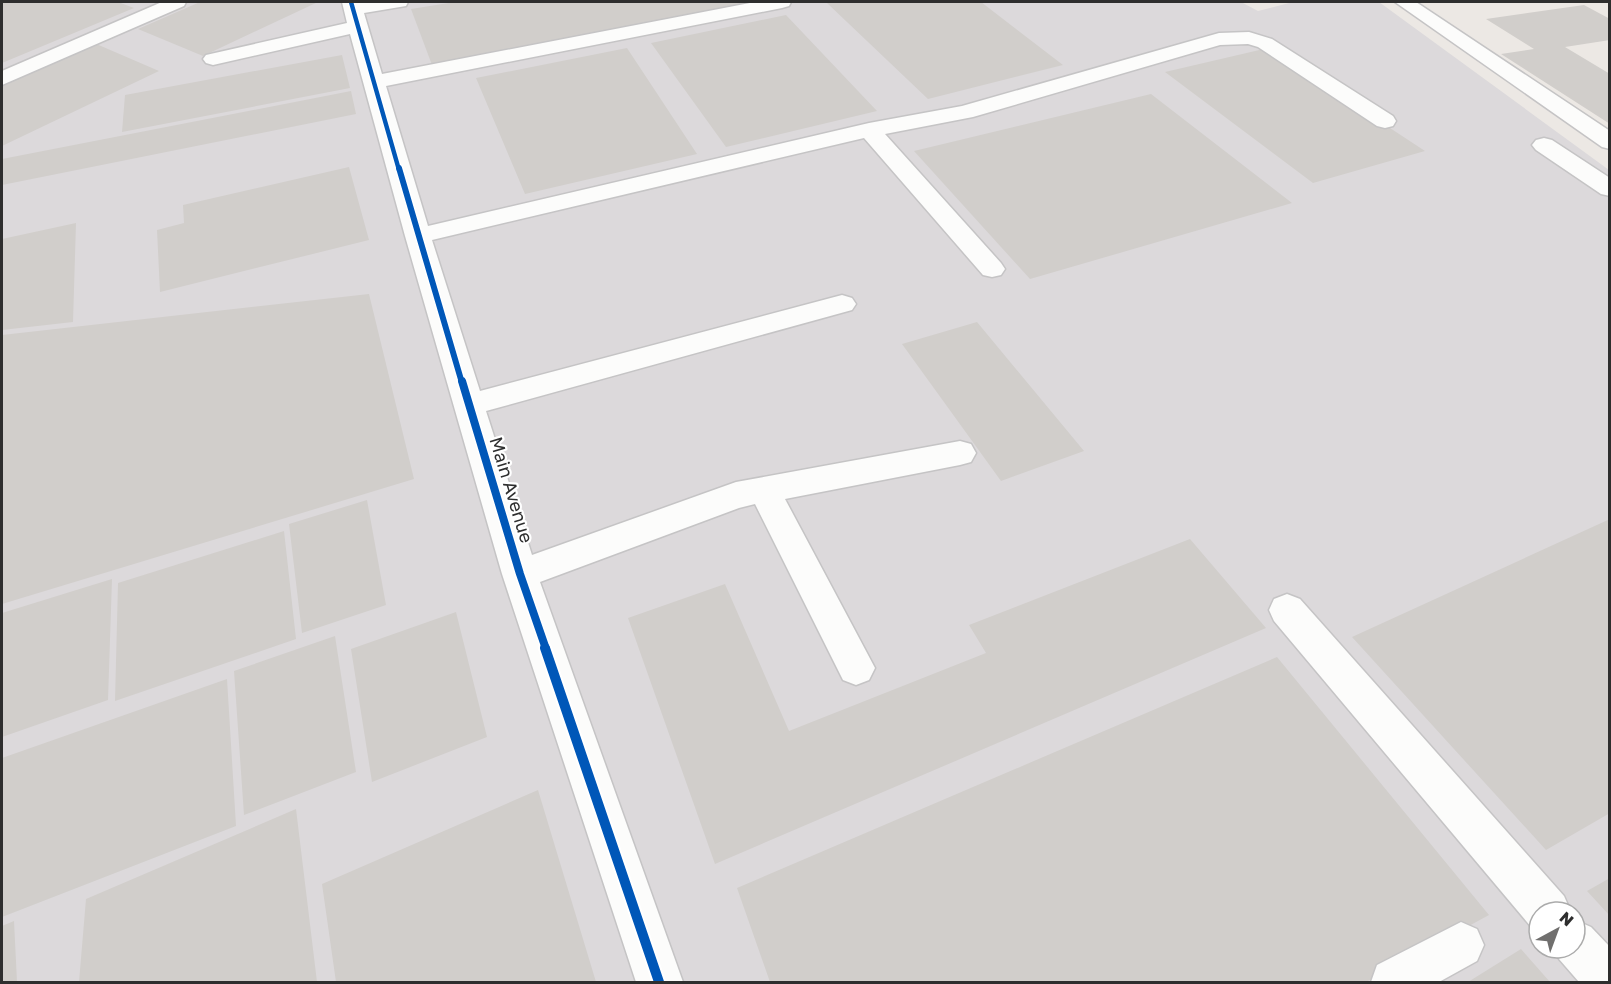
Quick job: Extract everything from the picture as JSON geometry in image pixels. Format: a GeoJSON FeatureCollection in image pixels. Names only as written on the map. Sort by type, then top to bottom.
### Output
{"type":"FeatureCollection","features":[{"type":"Feature","properties":{"kind":"street"},"geometry":{"type":"LineString","coordinates":[[2,79],[177,2]]}},
{"type":"Feature","properties":{"kind":"street"},"geometry":{"type":"LineString","coordinates":[[213,59],[354,12],[399,2]]}},
{"type":"Feature","properties":{"kind":"street"},"geometry":{"type":"LineString","coordinates":[[375,82],[782,2]]}},
{"type":"Feature","properties":{"kind":"street"},"geometry":{"type":"LineString","coordinates":[[1404,2],[1610,142]]}},
{"type":"Feature","properties":{"kind":"street","name":"Main Avenue"},"geometry":{"type":"LineString","coordinates":[[354,12],[418,236],[520,574],[659,982]]}},
{"type":"Feature","properties":{"kind":"street"},"geometry":{"type":"LineString","coordinates":[[418,236],[870,130],[965,111],[1219,39],[1249,38],[1265,43],[1386,122]]}},
{"type":"Feature","properties":{"kind":"street"},"geometry":{"type":"LineString","coordinates":[[870,130],[992,269]]}},
{"type":"Feature","properties":{"kind":"street"},"geometry":{"type":"LineString","coordinates":[[1544,145],[1610,189]]}},
{"type":"Feature","properties":{"kind":"street"},"geometry":{"type":"LineString","coordinates":[[469,405],[842,304]]}},
{"type":"Feature","properties":{"kind":"street"},"geometry":{"type":"LineString","coordinates":[[520,574],[736,495],[960,453]]}},
{"type":"Feature","properties":{"kind":"street"},"geometry":{"type":"LineString","coordinates":[[764,490],[856,668]]}},
{"type":"Feature","properties":{"kind":"street"},"geometry":{"type":"LineString","coordinates":[[1287,610],[1538,900]]}},
{"type":"Feature","properties":{"kind":"street"},"geometry":{"type":"LineString","coordinates":[[1394,982],[1461,945]]}},
{"type":"Feature","properties":{"kind":"street"},"geometry":{"type":"LineString","coordinates":[[1587,957],[1609,982]]}},
{"type":"Feature","properties":{"kind":"shaded area"},"geometry":{"type":"Polygon","coordinates":[[[2,2],[1241,2],[1258,11],[1293,2],[1379,2],[1609,170],[1609,982],[2,982],[2,2]]]}},
{"type":"Feature","properties":{"kind":"building"},"geometry":{"type":"Polygon","coordinates":[[[2,2],[118,2],[134,8],[2,63],[2,2]]]}},
{"type":"Feature","properties":{"kind":"building"},"geometry":{"type":"Polygon","coordinates":[[[200,2],[318,2],[203,56],[138,29],[200,2]]]}},
{"type":"Feature","properties":{"kind":"building"},"geometry":{"type":"Polygon","coordinates":[[[455,2],[752,3],[432,65],[411,9],[455,2]]]}},
{"type":"Feature","properties":{"kind":"building"},"geometry":{"type":"Polygon","coordinates":[[[981,2],[1063,65],[928,99],[827,3],[981,2]]]}},
{"type":"Feature","properties":{"kind":"building"},"geometry":{"type":"Polygon","coordinates":[[[1584,5],[1610,19],[1610,40],[1565,47],[1610,74],[1610,124],[1501,54],[1534,49],[1486,19],[1584,5]]]}},
{"type":"Feature","properties":{"kind":"building"},"geometry":{"type":"Polygon","coordinates":[[[786,15],[877,111],[726,147],[651,43],[786,15]]]}},
{"type":"Feature","properties":{"kind":"building"},"geometry":{"type":"Polygon","coordinates":[[[94,43],[159,71],[2,146],[2,83],[94,43]]]}},
{"type":"Feature","properties":{"kind":"building"},"geometry":{"type":"Polygon","coordinates":[[[627,48],[697,154],[525,194],[476,78],[627,48]]]}},
{"type":"Feature","properties":{"kind":"building"},"geometry":{"type":"Polygon","coordinates":[[[1268,48],[1425,151],[1313,183],[1165,72],[1268,48]]]}},
{"type":"Feature","properties":{"kind":"building"},"geometry":{"type":"Polygon","coordinates":[[[342,55],[350,88],[122,132],[125,95],[342,55]]]}},
{"type":"Feature","properties":{"kind":"building"},"geometry":{"type":"Polygon","coordinates":[[[351,91],[356,114],[2,185],[2,159],[351,91]]]}},
{"type":"Feature","properties":{"kind":"building"},"geometry":{"type":"Polygon","coordinates":[[[1151,94],[1292,203],[1030,279],[914,151],[1151,94]]]}},
{"type":"Feature","properties":{"kind":"building"},"geometry":{"type":"Polygon","coordinates":[[[349,167],[369,240],[160,292],[157,230],[184,223],[183,205],[349,167]]]}},
{"type":"Feature","properties":{"kind":"building"},"geometry":{"type":"Polygon","coordinates":[[[76,223],[73,322],[2,330],[2,239],[76,223]]]}},
{"type":"Feature","properties":{"kind":"building"},"geometry":{"type":"Polygon","coordinates":[[[369,294],[414,479],[2,604],[2,335],[369,294]]]}},
{"type":"Feature","properties":{"kind":"building"},"geometry":{"type":"Polygon","coordinates":[[[977,322],[1084,451],[1001,481],[902,344],[977,322]]]}},
{"type":"Feature","properties":{"kind":"building"},"geometry":{"type":"Polygon","coordinates":[[[367,500],[386,605],[302,633],[289,524],[367,500]]]}},
{"type":"Feature","properties":{"kind":"building"},"geometry":{"type":"Polygon","coordinates":[[[1610,519],[1610,813],[1546,850],[1352,637],[1610,519]]]}},
{"type":"Feature","properties":{"kind":"building"},"geometry":{"type":"Polygon","coordinates":[[[284,531],[296,639],[115,701],[118,583],[284,531]]]}},
{"type":"Feature","properties":{"kind":"building"},"geometry":{"type":"Polygon","coordinates":[[[1190,539],[1266,628],[715,864],[628,618],[725,584],[789,731],[986,653],[969,625],[1190,539]]]}},
{"type":"Feature","properties":{"kind":"building"},"geometry":{"type":"Polygon","coordinates":[[[112,579],[108,700],[2,737],[2,613],[112,579]]]}},
{"type":"Feature","properties":{"kind":"building"},"geometry":{"type":"Polygon","coordinates":[[[456,612],[487,737],[372,782],[351,649],[456,612]]]}},
{"type":"Feature","properties":{"kind":"building"},"geometry":{"type":"Polygon","coordinates":[[[335,636],[356,772],[244,815],[234,671],[335,636]]]}},
{"type":"Feature","properties":{"kind":"building"},"geometry":{"type":"Polygon","coordinates":[[[1277,657],[1489,915],[1366,982],[770,982],[737,888],[1277,657]]]}},
{"type":"Feature","properties":{"kind":"building"},"geometry":{"type":"Polygon","coordinates":[[[227,679],[236,826],[2,917],[2,758],[227,679]]]}},
{"type":"Feature","properties":{"kind":"building"},"geometry":{"type":"Polygon","coordinates":[[[538,790],[596,982],[336,982],[322,884],[538,790]]]}},
{"type":"Feature","properties":{"kind":"building"},"geometry":{"type":"Polygon","coordinates":[[[296,809],[317,982],[79,982],[86,899],[296,809]]]}},
{"type":"Feature","properties":{"kind":"building"},"geometry":{"type":"Polygon","coordinates":[[[1610,878],[1610,916],[1587,891],[1610,878]]]}},
{"type":"Feature","properties":{"kind":"building"},"geometry":{"type":"Polygon","coordinates":[[[14,921],[17,982],[2,982],[2,926],[14,921]]]}},
{"type":"Feature","properties":{"kind":"building"},"geometry":{"type":"Polygon","coordinates":[[[1521,949],[1527,956],[1527,960],[1531,960],[1550,982],[1468,982],[1521,949]]]}},
{"type":"Feature","properties":{"kind":"cycle path"},"geometry":{"type":"LineString","coordinates":[[351,2],[418,236],[520,574],[659,982]]}}]}
